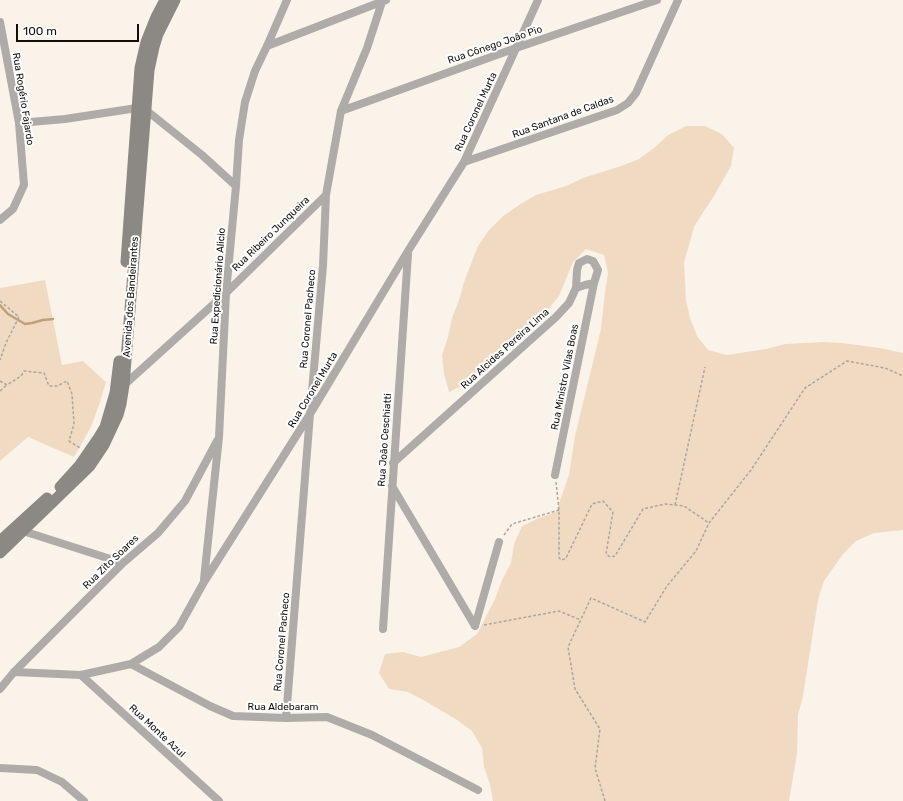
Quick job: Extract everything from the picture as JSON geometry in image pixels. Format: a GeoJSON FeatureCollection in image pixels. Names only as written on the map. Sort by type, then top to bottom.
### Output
{"type":"FeatureCollection","features":[{"type":"Feature","properties":{"kind":"street","name":"Avenida dos Bandeirantes"},"geometry":{"type":"LineString","coordinates":[[0,553],[83,474],[97,457],[110,434],[118,415],[124,385],[141,109],[140,68],[146,42],[165,0]]}},
{"type":"Feature","properties":{"kind":"street","name":"Avenida dos Bandeirantes"},"geometry":{"type":"LineString","coordinates":[[2,537],[59,488],[79,466],[105,427],[115,393],[119,361],[141,109],[158,34],[175,0]]}},
{"type":"Feature","properties":{"kind":"street","name":"Rua Expedicionário Alicio"},"geometry":{"type":"LineString","coordinates":[[204,582],[219,437],[226,292],[239,140],[245,102],[255,72],[287,0]]}},
{"type":"Feature","properties":{"kind":"street","name":"Rua Coronel Murta"},"geometry":{"type":"LineString","coordinates":[[14,672],[81,676],[131,664],[159,647],[178,627],[204,582],[310,414],[464,162],[538,0]]}},
{"type":"Feature","properties":{"kind":"street","name":"Rua Cônego João Pio"},"geometry":{"type":"LineString","coordinates":[[341,111],[516,48],[657,0]]}},
{"type":"Feature","properties":{"kind":"street","name":"Rua Santana de Caldas"},"geometry":{"type":"LineString","coordinates":[[464,162],[617,110],[628,102],[636,93],[678,0]]}},
{"type":"Feature","properties":{"kind":"street"},"geometry":{"type":"LineString","coordinates":[[267,46],[384,1]]}},
{"type":"Feature","properties":{"kind":"street","name":"Rua Coronel Pacheco"},"geometry":{"type":"LineString","coordinates":[[286,718],[323,266],[326,195],[341,111],[367,48],[384,1]]}},
{"type":"Feature","properties":{"kind":"street","name":"Rua Rogério Fajardo"},"geometry":{"type":"LineString","coordinates":[[0,22],[19,124],[24,185],[13,209],[0,220]]}},
{"type":"Feature","properties":{"kind":"street"},"geometry":{"type":"LineString","coordinates":[[19,124],[141,109],[202,155],[236,186]]}},
{"type":"Feature","properties":{"kind":"street","name":"Rua Ribeiro Junqueira"},"geometry":{"type":"LineString","coordinates":[[115,393],[226,292],[326,195]]}},
{"type":"Feature","properties":{"kind":"street","name":"Rua João Ceschiatti"},"geometry":{"type":"LineString","coordinates":[[383,629],[408,252]]}},
{"type":"Feature","properties":{"kind":"street","name":"Rua Alcides Pereira Lima"},"geometry":{"type":"LineString","coordinates":[[393,462],[556,318],[569,303],[576,288],[579,263],[587,259],[593,261],[598,270],[594,283]]}},
{"type":"Feature","properties":{"kind":"street"},"geometry":{"type":"LineString","coordinates":[[576,288],[594,283]]}},
{"type":"Feature","properties":{"kind":"street","name":"Rua Ministro Vilas Boas"},"geometry":{"type":"LineString","coordinates":[[555,475],[594,283]]}},
{"type":"Feature","properties":{"kind":"street","name":"Rua Zito Soares"},"geometry":{"type":"LineString","coordinates":[[0,689],[14,672],[123,563],[158,533],[185,501],[219,437]]}},
{"type":"Feature","properties":{"kind":"street"},"geometry":{"type":"LineString","coordinates":[[392,486],[475,626]]}},
{"type":"Feature","properties":{"kind":"street"},"geometry":{"type":"LineString","coordinates":[[23,531],[123,563]]}},
{"type":"Feature","properties":{"kind":"street"},"geometry":{"type":"LineString","coordinates":[[475,626],[499,542]]}},
{"type":"Feature","properties":{"kind":"street","name":"Rua Aldebaram"},"geometry":{"type":"LineString","coordinates":[[131,664],[210,706],[234,716],[286,718],[327,717],[372,735],[478,790]]}},
{"type":"Feature","properties":{"kind":"street","name":"Rua Monte Azul"},"geometry":{"type":"LineString","coordinates":[[81,676],[211,798],[219,801]]}},
{"type":"Feature","properties":{"kind":"street"},"geometry":{"type":"LineString","coordinates":[[0,768],[37,770],[62,782],[84,801]]}},
{"type":"Feature","properties":{"kind":"path"},"geometry":{"type":"LineString","coordinates":[[0,301],[19,317],[6,343],[0,360]]}},
{"type":"Feature","properties":{"kind":"path"},"geometry":{"type":"LineString","coordinates":[[605,801],[595,768],[600,729],[575,689],[568,647],[590,598],[645,622],[667,586],[696,551],[709,523],[751,470],[805,388],[847,361],[886,368],[903,376]]}},
{"type":"Feature","properties":{"kind":"path"},"geometry":{"type":"LineString","coordinates":[[675,505],[705,367]]}},
{"type":"Feature","properties":{"kind":"path"},"geometry":{"type":"LineString","coordinates":[[0,391],[21,376],[24,371],[44,373],[49,386],[57,386],[67,381],[72,394],[74,424],[69,441],[88,453]]}},
{"type":"Feature","properties":{"kind":"path"},"geometry":{"type":"LineString","coordinates":[[0,381],[7,385]]}},
{"type":"Feature","properties":{"kind":"path"},"geometry":{"type":"LineString","coordinates":[[555,475],[559,510],[559,558],[562,560],[566,558],[592,504],[603,501],[614,512],[606,554],[610,557],[615,556],[643,509],[665,504],[684,506],[709,523]]}},
{"type":"Feature","properties":{"kind":"path"},"geometry":{"type":"LineString","coordinates":[[499,542],[512,524],[559,510]]}},
{"type":"Feature","properties":{"kind":"path"},"geometry":{"type":"LineString","coordinates":[[475,626],[559,611],[581,620]]}},
{"type":"Feature","properties":{"kind":"shaded area"},"geometry":{"type":"Polygon","coordinates":[[[686,126],[705,126],[722,134],[734,148],[731,166],[694,227],[684,263],[686,300],[690,318],[697,336],[708,350],[727,355],[766,349],[785,344],[823,342],[880,348],[903,353],[903,530],[874,533],[856,541],[843,554],[824,581],[818,600],[803,696],[798,715],[797,754],[789,801],[493,801],[490,784],[484,767],[482,748],[472,731],[457,720],[408,692],[389,689],[379,673],[385,654],[403,652],[421,657],[459,647],[477,634],[511,563],[514,544],[522,526],[556,512],[569,475],[575,436],[601,329],[608,273],[604,255],[586,249],[573,262],[559,296],[547,311],[506,348],[491,359],[464,385],[449,392],[444,374],[442,355],[452,318],[478,246],[489,230],[503,216],[536,195],[566,186],[583,178],[639,159],[668,135],[686,126]]]}},
{"type":"Feature","properties":{"kind":"shaded area"},"geometry":{"type":"Polygon","coordinates":[[[45,280],[62,365],[83,361],[106,382],[91,427],[74,457],[28,437],[0,461],[0,288],[45,280]]]}},
{"type":"Feature","properties":{"kind":"waterway"},"geometry":{"type":"LineString","coordinates":[[0,305],[8,314],[25,324],[53,319]]}}]}
